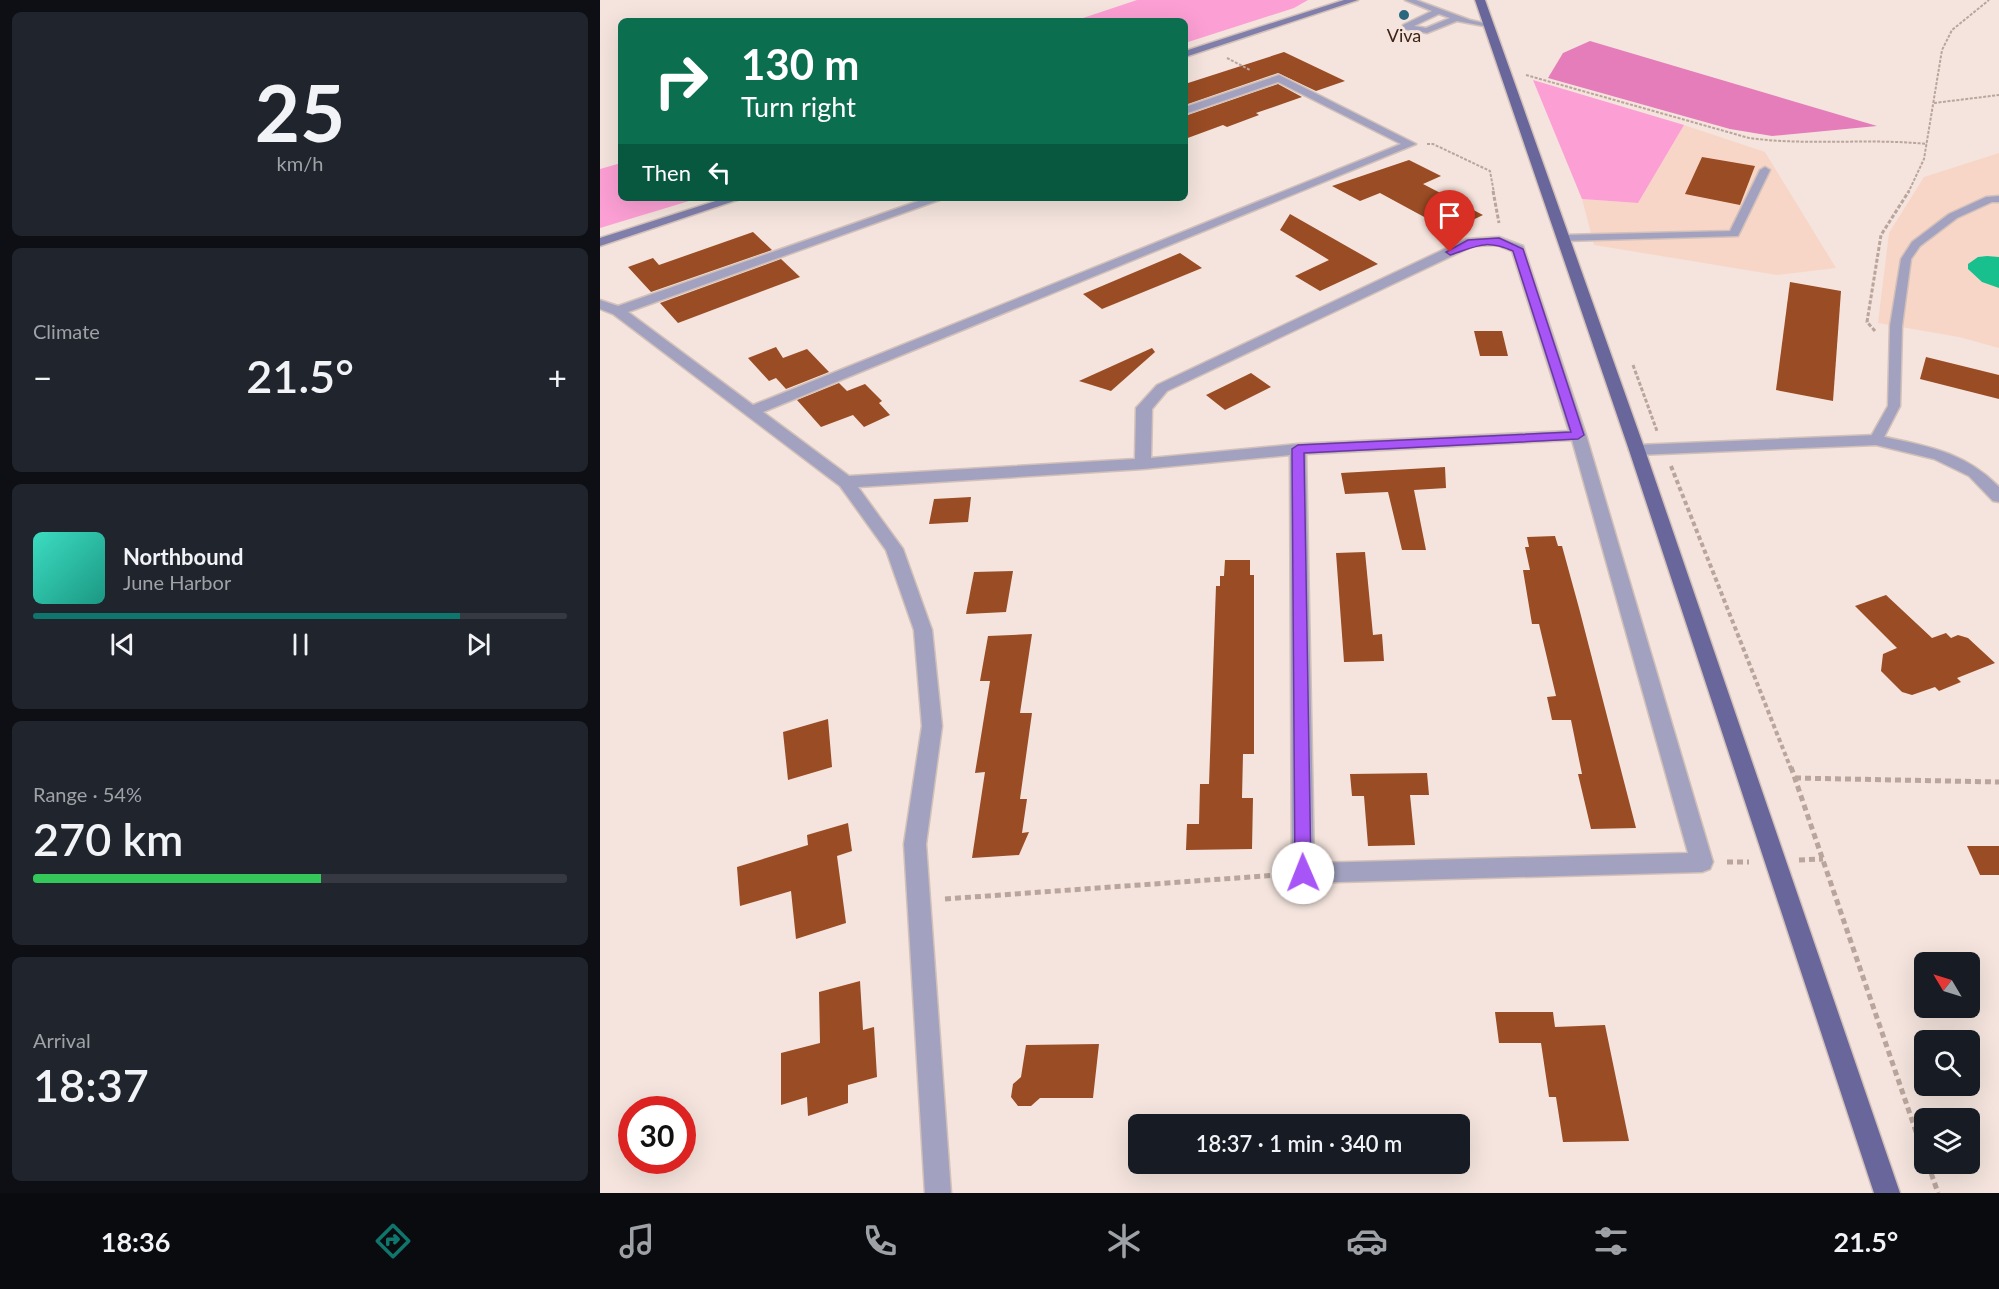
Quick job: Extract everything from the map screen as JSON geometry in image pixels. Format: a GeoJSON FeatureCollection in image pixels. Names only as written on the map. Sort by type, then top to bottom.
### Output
{"type":"FeatureCollection","features":[{"type":"Feature","properties":{"kind":"main road"},"geometry":{"type":"LineString","coordinates":[[1480,0],[1637,450],[1887,1193]]}},
{"type":"Feature","properties":{"kind":"street"},"geometry":{"type":"LineString","coordinates":[[1188,53],[1353,0]]}},
{"type":"Feature","properties":{"kind":"street"},"geometry":{"type":"LineString","coordinates":[[1188,110],[1279,78],[1410,144]]}},
{"type":"Feature","properties":{"kind":"street"},"geometry":{"type":"LineString","coordinates":[[752,411],[1410,144]]}},
{"type":"Feature","properties":{"kind":"street"},"geometry":{"type":"LineString","coordinates":[[600,242],[728,201]]}},
{"type":"Feature","properties":{"kind":"street"},"geometry":{"type":"LineString","coordinates":[[609,308],[930,201]]}},
{"type":"Feature","properties":{"kind":"street"},"geometry":{"type":"LineString","coordinates":[[1143,464],[1144,408],[1162,388],[1471,242],[1499,241],[1518,249],[1578,435],[1702,862],[1303,873],[1298,449]]}},
{"type":"Feature","properties":{"kind":"street"},"geometry":{"type":"LineString","coordinates":[[609,308],[846,482],[894,549],[923,630],[932,726],[915,844],[938,1193]]}},
{"type":"Feature","properties":{"kind":"street"},"geometry":{"type":"LineString","coordinates":[[846,482],[1143,464],[1298,449],[1578,435]]}},
{"type":"Feature","properties":{"kind":"street"},"geometry":{"type":"LineString","coordinates":[[1637,450],[1876,440],[1939,455],[1975,472],[1999,497]]}},
{"type":"Feature","properties":{"kind":"lane"},"geometry":{"type":"LineString","coordinates":[[1409,0],[1457,18],[1489,25]]}},
{"type":"Feature","properties":{"kind":"lane"},"geometry":{"type":"LineString","coordinates":[[1439,11],[1406,27],[1427,31],[1457,18]]}},
{"type":"Feature","properties":{"kind":"lane"},"geometry":{"type":"LineString","coordinates":[[1563,238],[1734,234],[1765,170]]}},
{"type":"Feature","properties":{"kind":"lane"},"geometry":{"type":"LineString","coordinates":[[1876,440],[1894,406],[1894,353],[1906,260],[1916,244],[1953,216],[1990,199],[1999,199]]}},
{"type":"Feature","properties":{"kind":"path"},"geometry":{"type":"LineString","coordinates":[[1894,353],[1867,322],[1881,235],[1912,185],[1924,159],[1941,50],[1953,30],[1989,0]]}},
{"type":"Feature","properties":{"kind":"path"},"geometry":{"type":"LineString","coordinates":[[1206,47],[1272,81]]}},
{"type":"Feature","properties":{"kind":"path"},"geometry":{"type":"LineString","coordinates":[[1525,75],[1571,91],[1714,130],[1762,140],[1831,142],[1867,139],[1927,144]]}},
{"type":"Feature","properties":{"kind":"path"},"geometry":{"type":"LineString","coordinates":[[1934,103],[1999,95]]}},
{"type":"Feature","properties":{"kind":"path"},"geometry":{"type":"LineString","coordinates":[[1410,144],[1433,144],[1490,171],[1500,218],[1499,241]]}},
{"type":"Feature","properties":{"kind":"path"},"geometry":{"type":"LineString","coordinates":[[1664,448],[1795,778],[1914,1126]]}},
{"type":"Feature","properties":{"kind":"path"},"geometry":{"type":"LineString","coordinates":[[1795,778],[1999,782]]}},
{"type":"Feature","properties":{"kind":"path"},"geometry":{"type":"LineString","coordinates":[[919,901],[1303,873]]}},
{"type":"Feature","properties":{"kind":"path"},"geometry":{"type":"LineString","coordinates":[[1931,1174],[1938,1193]]}},
{"type":"Feature","properties":{"kind":"shaded area"},"geometry":{"type":"Polygon","coordinates":[[[1137,0],[1308,0],[1294,8],[1188,42],[1188,18],[1083,18],[1137,0]]]}},
{"type":"Feature","properties":{"kind":"shaded area"},"geometry":{"type":"Polygon","coordinates":[[[1590,41],[1877,126],[1772,136],[1730,129],[1548,78],[1563,53],[1590,41]]]}},
{"type":"Feature","properties":{"kind":"shaded area"},"geometry":{"type":"Polygon","coordinates":[[[1533,80],[1684,125],[1638,203],[1582,199],[1533,80]]]}},
{"type":"Feature","properties":{"kind":"shaded area"},"geometry":{"type":"Polygon","coordinates":[[[1684,125],[1765,152],[1836,268],[1777,275],[1594,245],[1582,199],[1638,203],[1684,125]]]}},
{"type":"Feature","properties":{"kind":"shaded area"},"geometry":{"type":"Polygon","coordinates":[[[1999,153],[1999,348],[1959,337],[1878,323],[1889,233],[1924,177],[1999,153]]]}},
{"type":"Feature","properties":{"kind":"shaded area"},"geometry":{"type":"Polygon","coordinates":[[[618,164],[618,201],[689,201],[600,228],[600,169],[618,164]]]}},
{"type":"Feature","properties":{"kind":"shaded area"},"geometry":{"type":"Polygon","coordinates":[[[1978,257],[1999,257],[1999,288],[1982,282],[1968,269],[1968,264],[1978,257]]]}},
{"type":"Feature","properties":{"kind":"building"},"geometry":{"type":"Polygon","coordinates":[[[1284,52],[1345,81],[1316,91],[1278,73],[1188,104],[1188,83],[1284,52]]]}},
{"type":"Feature","properties":{"kind":"building"},"geometry":{"type":"Polygon","coordinates":[[[1278,84],[1302,97],[1256,113],[1259,115],[1227,127],[1223,125],[1188,138],[1188,115],[1278,84]]]}},
{"type":"Feature","properties":{"kind":"building"},"geometry":{"type":"Polygon","coordinates":[[[1702,157],[1755,166],[1740,205],[1685,194],[1702,157]]]}},
{"type":"Feature","properties":{"kind":"building"},"geometry":{"type":"Polygon","coordinates":[[[1409,160],[1441,176],[1423,184],[1483,215],[1450,231],[1380,193],[1360,201],[1332,186],[1409,160]]]}},
{"type":"Feature","properties":{"kind":"building"},"geometry":{"type":"Polygon","coordinates":[[[1290,214],[1378,264],[1320,291],[1295,276],[1329,260],[1280,230],[1290,214]]]}},
{"type":"Feature","properties":{"kind":"building"},"geometry":{"type":"Polygon","coordinates":[[[753,232],[772,250],[651,292],[628,267],[653,258],[659,265],[753,232]]]}},
{"type":"Feature","properties":{"kind":"building"},"geometry":{"type":"Polygon","coordinates":[[[1180,253],[1202,268],[1102,309],[1083,294],[1180,253]]]}},
{"type":"Feature","properties":{"kind":"building"},"geometry":{"type":"Polygon","coordinates":[[[781,259],[800,277],[678,323],[660,303],[781,259]]]}},
{"type":"Feature","properties":{"kind":"building"},"geometry":{"type":"Polygon","coordinates":[[[1790,282],[1841,291],[1833,401],[1776,390],[1790,282]]]}},
{"type":"Feature","properties":{"kind":"building"},"geometry":{"type":"Polygon","coordinates":[[[1474,331],[1502,331],[1508,356],[1480,356],[1474,331]]]}},
{"type":"Feature","properties":{"kind":"building"},"geometry":{"type":"Polygon","coordinates":[[[776,347],[783,358],[807,349],[829,372],[786,389],[776,378],[769,381],[748,358],[776,347]]]}},
{"type":"Feature","properties":{"kind":"building"},"geometry":{"type":"Polygon","coordinates":[[[1152,348],[1155,352],[1111,391],[1079,381],[1152,348]]]}},
{"type":"Feature","properties":{"kind":"building"},"geometry":{"type":"Polygon","coordinates":[[[1926,357],[1999,375],[1999,399],[1920,379],[1926,357]]]}},
{"type":"Feature","properties":{"kind":"building"},"geometry":{"type":"Polygon","coordinates":[[[1251,373],[1271,387],[1225,410],[1206,395],[1251,373]]]}},
{"type":"Feature","properties":{"kind":"building"},"geometry":{"type":"Polygon","coordinates":[[[839,383],[847,391],[865,384],[882,401],[879,403],[890,415],[864,427],[853,415],[821,427],[797,400],[839,383]]]}},
{"type":"Feature","properties":{"kind":"building"},"geometry":{"type":"Polygon","coordinates":[[[1445,467],[1446,488],[1414,490],[1426,550],[1402,550],[1388,492],[1345,494],[1341,473],[1445,467]]]}},
{"type":"Feature","properties":{"kind":"building"},"geometry":{"type":"Polygon","coordinates":[[[971,497],[968,522],[929,524],[934,499],[971,497]]]}},
{"type":"Feature","properties":{"kind":"building"},"geometry":{"type":"Polygon","coordinates":[[[1555,536],[1558,546],[1562,546],[1636,828],[1591,829],[1578,774],[1582,774],[1571,720],[1552,720],[1547,697],[1556,696],[1539,624],[1532,624],[1523,570],[1530,570],[1525,547],[1529,547],[1527,537],[1555,536]]]}},
{"type":"Feature","properties":{"kind":"building"},"geometry":{"type":"Polygon","coordinates":[[[1365,552],[1373,635],[1382,634],[1384,661],[1344,662],[1336,553],[1365,552]]]}},
{"type":"Feature","properties":{"kind":"building"},"geometry":{"type":"Polygon","coordinates":[[[1225,560],[1250,560],[1250,575],[1254,575],[1254,754],[1243,754],[1242,798],[1253,798],[1252,849],[1186,850],[1187,824],[1199,824],[1200,784],[1209,784],[1216,586],[1220,586],[1220,576],[1224,576],[1225,560]]]}},
{"type":"Feature","properties":{"kind":"building"},"geometry":{"type":"Polygon","coordinates":[[[1013,571],[1006,612],[966,614],[974,572],[1013,571]]]}},
{"type":"Feature","properties":{"kind":"building"},"geometry":{"type":"Polygon","coordinates":[[[1886,595],[1932,638],[1946,633],[1951,638],[1958,635],[1968,638],[1995,663],[1957,678],[1961,682],[1939,691],[1935,687],[1912,695],[1902,692],[1881,671],[1883,654],[1897,648],[1855,606],[1886,595]]]}},
{"type":"Feature","properties":{"kind":"building"},"geometry":{"type":"Polygon","coordinates":[[[1032,634],[1020,713],[1032,713],[1020,799],[1027,799],[1022,833],[1029,832],[1019,855],[972,858],[985,772],[975,773],[990,681],[980,681],[988,636],[1032,634]]]}},
{"type":"Feature","properties":{"kind":"building"},"geometry":{"type":"Polygon","coordinates":[[[828,719],[832,767],[788,780],[783,732],[828,719]]]}},
{"type":"Feature","properties":{"kind":"building"},"geometry":{"type":"Polygon","coordinates":[[[1427,773],[1429,795],[1410,795],[1415,845],[1368,846],[1364,796],[1352,796],[1350,774],[1427,773]]]}},
{"type":"Feature","properties":{"kind":"building"},"geometry":{"type":"Polygon","coordinates":[[[848,823],[852,851],[837,856],[846,923],[796,939],[791,891],[740,906],[737,867],[808,845],[807,835],[848,823]]]}},
{"type":"Feature","properties":{"kind":"building"},"geometry":{"type":"Polygon","coordinates":[[[1967,846],[1999,846],[1999,875],[1980,875],[1967,846]]]}},
{"type":"Feature","properties":{"kind":"building"},"geometry":{"type":"Polygon","coordinates":[[[860,981],[863,1030],[874,1027],[877,1077],[848,1085],[848,1103],[808,1116],[807,1097],[781,1105],[781,1053],[820,1043],[819,992],[860,981]]]}},
{"type":"Feature","properties":{"kind":"building"},"geometry":{"type":"Polygon","coordinates":[[[1495,1012],[1553,1012],[1555,1027],[1605,1025],[1629,1141],[1563,1142],[1556,1097],[1549,1097],[1541,1043],[1499,1043],[1495,1012]]]}},
{"type":"Feature","properties":{"kind":"building"},"geometry":{"type":"Polygon","coordinates":[[[1099,1044],[1093,1098],[1040,1098],[1031,1106],[1018,1106],[1011,1097],[1013,1084],[1021,1077],[1026,1045],[1099,1044]]]}},
{"type":"Feature","properties":{"kind":"place","name":"Viva"},"geometry":{"type":"Point","coordinates":[1404,15]}},
{"type":"Feature","properties":{"kind":"route"},"geometry":{"type":"LineString","coordinates":[[1303,873],[1298,449],[1578,435],[1518,249],[1499,241],[1471,242],[1450,252]]}}]}
